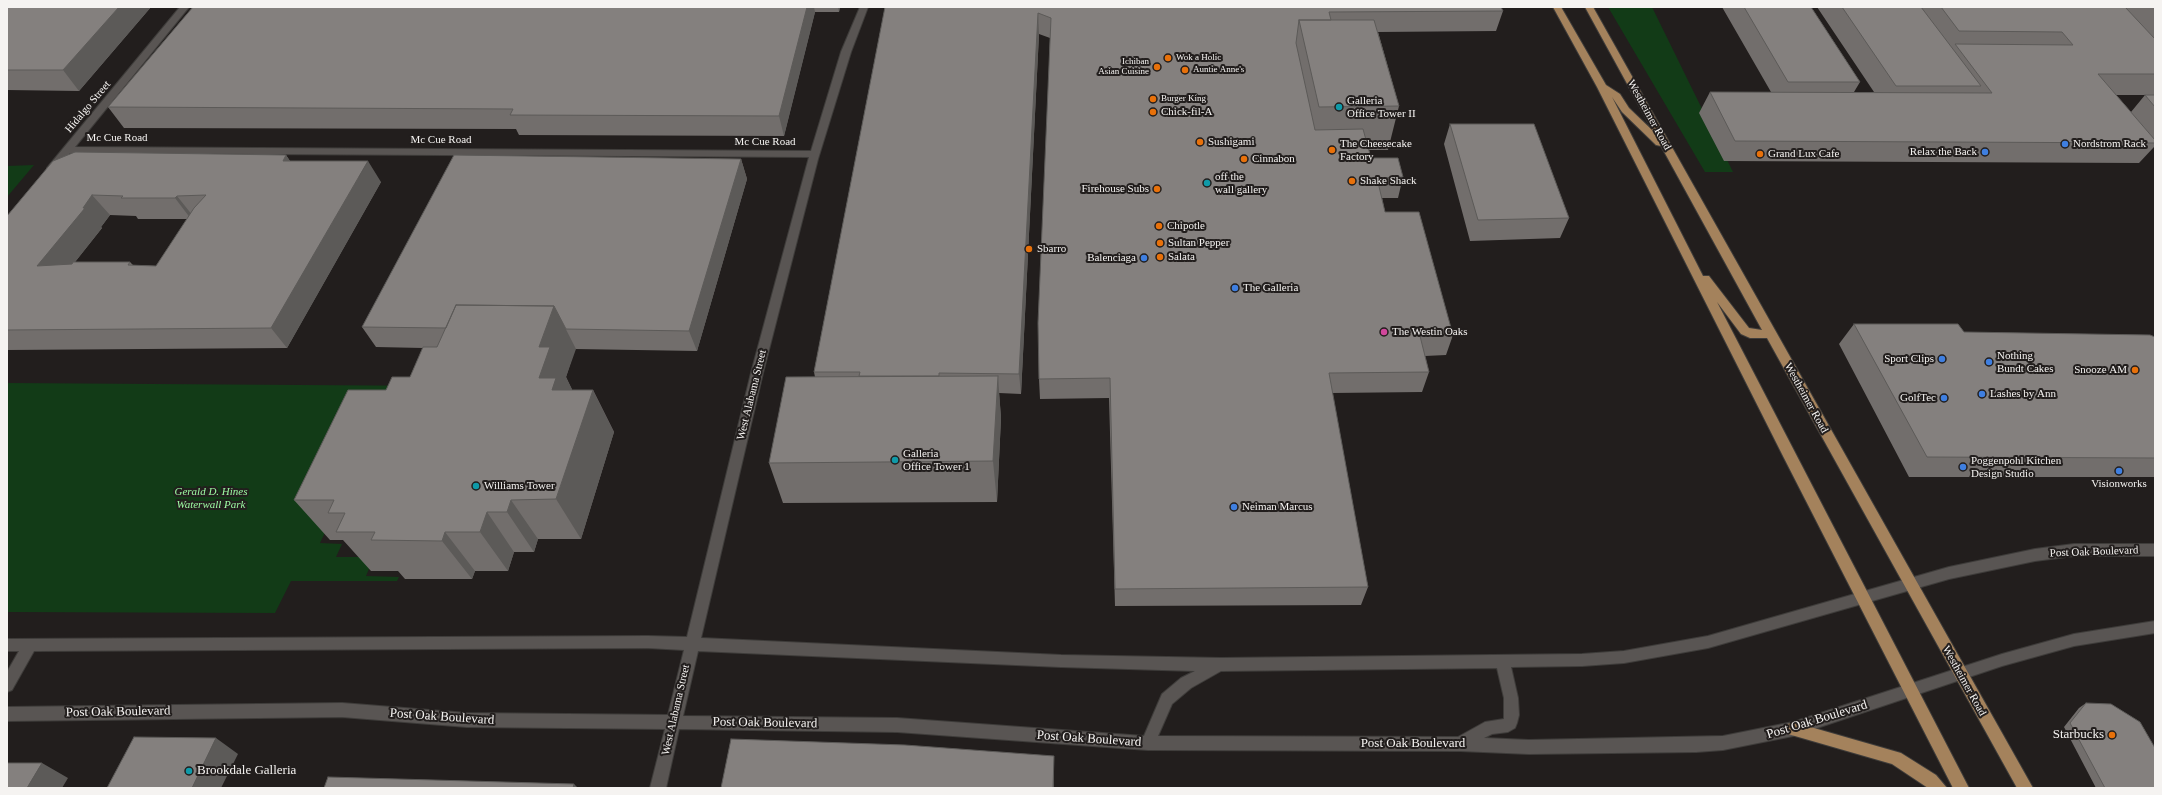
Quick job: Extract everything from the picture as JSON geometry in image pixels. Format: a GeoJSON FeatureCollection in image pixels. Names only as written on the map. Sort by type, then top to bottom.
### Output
{"type":"FeatureCollection","features":[{"type":"Feature","properties":{"kind":"main road","name":"Hidalgo Street"},"geometry":{"type":"LineString","coordinates":[[43,180],[185,7]]}},
{"type":"Feature","properties":{"kind":"main road","name":"West Alabama Street"},"geometry":{"type":"LineString","coordinates":[[658,788],[757,373],[814,154],[846,52],[864,7]]}},
{"type":"Feature","properties":{"kind":"main road"},"geometry":{"type":"LineString","coordinates":[[1557,7],[1602,87],[1686,254],[1961,788]]}},
{"type":"Feature","properties":{"kind":"main road","name":"Westheimer Road"},"geometry":{"type":"LineString","coordinates":[[1589,7],[1910,585],[2025,788]]}},
{"type":"Feature","properties":{"kind":"main road"},"geometry":{"type":"LineString","coordinates":[[1602,87],[1617,96],[1625,110],[1669,152]]}},
{"type":"Feature","properties":{"kind":"main road","name":"Mc Cue Road"},"geometry":{"type":"LineString","coordinates":[[68,150],[814,154]]}},
{"type":"Feature","properties":{"kind":"main road"},"geometry":{"type":"LineString","coordinates":[[1686,254],[1745,331],[1750,334],[1770,334]]}},
{"type":"Feature","properties":{"kind":"main road","name":"Post Oak Boulevard"},"geometry":{"type":"LineString","coordinates":[[7,646],[692,643],[1007,658],[1221,664],[1582,660],[1624,657],[1666,650],[1748,632],[1949,573],[2035,555],[2074,550],[2155,550]]}},
{"type":"Feature","properties":{"kind":"main road","name":"Post Oak Boulevard"},"geometry":{"type":"LineString","coordinates":[[7,714],[342,710],[467,720],[897,725],[1148,743],[1460,744],[1529,747],[1696,745],[1723,743],[1793,729],[2002,660],[2074,640],[2155,627]]}},
{"type":"Feature","properties":{"kind":"main road"},"geometry":{"type":"LineString","coordinates":[[7,685],[30,645]]}},
{"type":"Feature","properties":{"kind":"main road"},"geometry":{"type":"LineString","coordinates":[[1460,744],[1490,727],[1503,727],[1510,723],[1512,715],[1511,698],[1503,661]]}},
{"type":"Feature","properties":{"kind":"main road"},"geometry":{"type":"LineString","coordinates":[[1148,743],[1168,699],[1186,683],[1221,664]]}},
{"type":"Feature","properties":{"kind":"main road"},"geometry":{"type":"LineString","coordinates":[[1793,729],[1896,758],[1931,780],[1939,788]]}},
{"type":"Feature","properties":{"kind":"green space"},"geometry":{"type":"Polygon","coordinates":[[[1608,7],[1652,7],[1733,172],[1705,172],[1608,7]]]}},
{"type":"Feature","properties":{"kind":"green space"},"geometry":{"type":"Polygon","coordinates":[[[34,165],[7,197],[7,166],[34,165]]]}},
{"type":"Feature","properties":{"kind":"green space","name":"Gerald D. Hines Waterwall Park"},"geometry":{"type":"Polygon","coordinates":[[[7,383],[449,386],[375,428],[320,543],[342,544],[336,557],[374,557],[366,576],[399,577],[397,581],[291,581],[275,613],[7,612],[7,383]]]}},
{"type":"Feature","properties":{"kind":"building"},"geometry":{"type":"Polygon","coordinates":[[[7,7],[119,7],[63,70],[7,70],[7,7]]]}},
{"type":"Feature","properties":{"kind":"building"},"geometry":{"type":"Polygon","coordinates":[[[193,7],[807,7],[779,116],[510,115],[513,109],[108,107],[193,7]]]}},
{"type":"Feature","properties":{"kind":"building","name":"The Galleria"},"geometry":{"type":"Polygon","coordinates":[[[885,7],[1501,7],[1503,11],[1329,12],[1331,20],[1299,20],[1296,43],[1315,130],[1363,129],[1371,158],[1398,158],[1403,177],[1377,178],[1385,212],[1419,212],[1453,335],[1420,336],[1429,372],[1329,373],[1368,587],[1115,589],[1110,378],[1039,379],[1038,323],[1051,18],[1038,13],[1019,374],[939,373],[939,376],[859,376],[860,372],[814,372],[885,7]]]}},
{"type":"Feature","properties":{"kind":"building"},"geometry":{"type":"Polygon","coordinates":[[[1744,7],[1811,7],[1860,82],[1788,82],[1744,7]]]}},
{"type":"Feature","properties":{"kind":"building"},"geometry":{"type":"Polygon","coordinates":[[[1842,7],[1921,7],[1981,86],[1896,86],[1842,7]]]}},
{"type":"Feature","properties":{"kind":"building"},"geometry":{"type":"Polygon","coordinates":[[[1941,7],[2125,7],[2155,39],[2155,74],[2098,74],[2155,140],[2155,143],[1735,141],[1710,92],[1992,93],[1955,44],[2073,45],[2062,32],[1959,31],[1941,7]]]}},
{"type":"Feature","properties":{"kind":"building"},"geometry":{"type":"Polygon","coordinates":[[[1299,20],[1374,20],[1399,106],[1319,107],[1299,20]]]}},
{"type":"Feature","properties":{"kind":"building"},"geometry":{"type":"Polygon","coordinates":[[[2145,95],[2155,95],[2155,107],[2145,95]]]}},
{"type":"Feature","properties":{"kind":"building"},"geometry":{"type":"Polygon","coordinates":[[[1450,124],[1534,124],[1569,218],[1478,220],[1450,124]]]}},
{"type":"Feature","properties":{"kind":"building"},"geometry":{"type":"Polygon","coordinates":[[[75,152],[286,155],[283,161],[368,161],[271,328],[7,330],[7,216],[53,161],[75,152]],[[92,195],[83,208],[85,208],[37,266],[72,264],[73,262],[130,262],[128,265],[156,266],[194,208],[206,195],[177,196],[175,198],[121,198],[123,196],[92,195]]]}},
{"type":"Feature","properties":{"kind":"building"},"geometry":{"type":"Polygon","coordinates":[[[454,155],[741,159],[689,331],[566,329],[554,306],[456,305],[446,328],[362,327],[454,155]]]}},
{"type":"Feature","properties":{"kind":"building","name":"Williams Tower"},"geometry":{"type":"Polygon","coordinates":[[[456,305],[554,306],[539,347],[550,347],[539,378],[556,378],[552,390],[593,390],[556,499],[511,500],[507,512],[487,512],[480,532],[445,532],[442,541],[371,540],[375,532],[336,532],[345,513],[328,513],[334,500],[294,500],[348,390],[386,390],[392,377],[410,377],[423,347],[437,347],[456,305]]]}},
{"type":"Feature","properties":{"kind":"building"},"geometry":{"type":"Polygon","coordinates":[[[1854,324],[1958,324],[1964,332],[2150,335],[2155,337],[2155,458],[1927,457],[1854,324]]]}},
{"type":"Feature","properties":{"kind":"building"},"geometry":{"type":"Polygon","coordinates":[[[998,376],[993,461],[769,463],[786,377],[998,376]]]}},
{"type":"Feature","properties":{"kind":"building"},"geometry":{"type":"Polygon","coordinates":[[[2086,703],[2111,704],[2140,722],[2155,748],[2155,788],[2105,788],[2070,723],[2086,703]]]}},
{"type":"Feature","properties":{"kind":"building"},"geometry":{"type":"Polygon","coordinates":[[[134,737],[216,738],[192,788],[107,788],[134,737]]]}},
{"type":"Feature","properties":{"kind":"building"},"geometry":{"type":"Polygon","coordinates":[[[731,739],[905,745],[1054,756],[1053,788],[721,788],[731,739]]]}},
{"type":"Feature","properties":{"kind":"building"},"geometry":{"type":"Polygon","coordinates":[[[7,763],[42,763],[27,788],[7,788],[7,763]]]}},
{"type":"Feature","properties":{"kind":"building"},"geometry":{"type":"Polygon","coordinates":[[[328,777],[574,784],[573,788],[324,788],[328,777]]]}},
{"type":"Feature","properties":{"kind":"place","name":"Wok a Holic"},"geometry":{"type":"Point","coordinates":[1168,58]}},
{"type":"Feature","properties":{"kind":"place","name":"Ichiban Asian Cuisine"},"geometry":{"type":"Point","coordinates":[1157,67]}},
{"type":"Feature","properties":{"kind":"place","name":"Auntie Anne's"},"geometry":{"type":"Point","coordinates":[1185,70]}},
{"type":"Feature","properties":{"kind":"place","name":"Burger King"},"geometry":{"type":"Point","coordinates":[1153,99]}},
{"type":"Feature","properties":{"kind":"place","name":"Galleria Office Tower II"},"geometry":{"type":"Point","coordinates":[1339,107]}},
{"type":"Feature","properties":{"kind":"place","name":"Chick-fil-A"},"geometry":{"type":"Point","coordinates":[1153,112]}},
{"type":"Feature","properties":{"kind":"place","name":"Sushigami"},"geometry":{"type":"Point","coordinates":[1200,142]}},
{"type":"Feature","properties":{"kind":"place","name":"Nordstrom Rack"},"geometry":{"type":"Point","coordinates":[2065,144]}},
{"type":"Feature","properties":{"kind":"place","name":"The Cheesecake Factory"},"geometry":{"type":"Point","coordinates":[1332,150]}},
{"type":"Feature","properties":{"kind":"place","name":"Relax the Back"},"geometry":{"type":"Point","coordinates":[1985,152]}},
{"type":"Feature","properties":{"kind":"place","name":"Grand Lux Cafe"},"geometry":{"type":"Point","coordinates":[1760,154]}},
{"type":"Feature","properties":{"kind":"place","name":"Cinnabon"},"geometry":{"type":"Point","coordinates":[1244,159]}},
{"type":"Feature","properties":{"kind":"place","name":"Shake Shack"},"geometry":{"type":"Point","coordinates":[1352,181]}},
{"type":"Feature","properties":{"kind":"place","name":"off the wall gallery"},"geometry":{"type":"Point","coordinates":[1207,183]}},
{"type":"Feature","properties":{"kind":"place","name":"Firehouse Subs"},"geometry":{"type":"Point","coordinates":[1157,189]}},
{"type":"Feature","properties":{"kind":"place","name":"Chipotle"},"geometry":{"type":"Point","coordinates":[1159,226]}},
{"type":"Feature","properties":{"kind":"place","name":"Sultan Pepper"},"geometry":{"type":"Point","coordinates":[1160,243]}},
{"type":"Feature","properties":{"kind":"place","name":"Sbarro"},"geometry":{"type":"Point","coordinates":[1029,249]}},
{"type":"Feature","properties":{"kind":"place","name":"Salata"},"geometry":{"type":"Point","coordinates":[1160,257]}},
{"type":"Feature","properties":{"kind":"place","name":"Balenciaga"},"geometry":{"type":"Point","coordinates":[1144,258]}},
{"type":"Feature","properties":{"kind":"place","name":"The Galleria"},"geometry":{"type":"Point","coordinates":[1235,288]}},
{"type":"Feature","properties":{"kind":"place","name":"The Westin Oaks"},"geometry":{"type":"Point","coordinates":[1384,332]}},
{"type":"Feature","properties":{"kind":"place","name":"Sport Clips"},"geometry":{"type":"Point","coordinates":[1942,359]}},
{"type":"Feature","properties":{"kind":"place","name":"Nothing Bundt Cakes"},"geometry":{"type":"Point","coordinates":[1989,362]}},
{"type":"Feature","properties":{"kind":"place","name":"Snooze AM"},"geometry":{"type":"Point","coordinates":[2135,370]}},
{"type":"Feature","properties":{"kind":"place","name":"Lashes by Ann"},"geometry":{"type":"Point","coordinates":[1982,394]}},
{"type":"Feature","properties":{"kind":"place","name":"GolfTec"},"geometry":{"type":"Point","coordinates":[1944,398]}},
{"type":"Feature","properties":{"kind":"place","name":"Galleria Office Tower 1"},"geometry":{"type":"Point","coordinates":[895,460]}},
{"type":"Feature","properties":{"kind":"place","name":"Poggenpohl Kitchen Design Studio"},"geometry":{"type":"Point","coordinates":[1963,467]}},
{"type":"Feature","properties":{"kind":"place","name":"Visionworks"},"geometry":{"type":"Point","coordinates":[2119,471]}},
{"type":"Feature","properties":{"kind":"place","name":"Williams Tower"},"geometry":{"type":"Point","coordinates":[476,486]}},
{"type":"Feature","properties":{"kind":"place","name":"Neiman Marcus"},"geometry":{"type":"Point","coordinates":[1234,507]}},
{"type":"Feature","properties":{"kind":"place","name":"Starbucks"},"geometry":{"type":"Point","coordinates":[2112,735]}},
{"type":"Feature","properties":{"kind":"place","name":"Brookdale Galleria"},"geometry":{"type":"Point","coordinates":[189,771]}}]}
